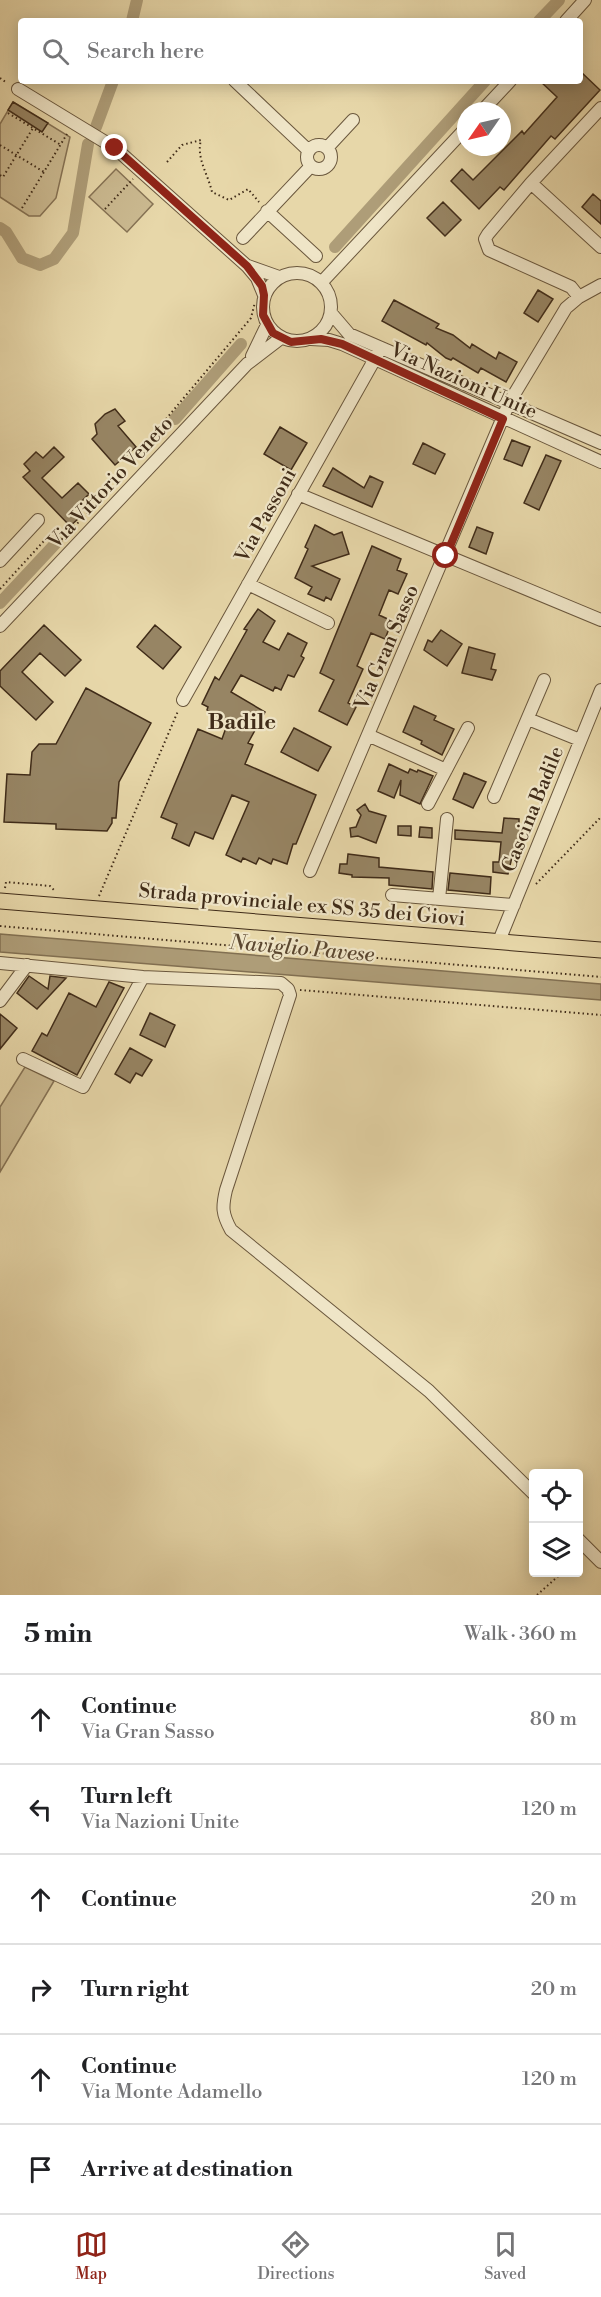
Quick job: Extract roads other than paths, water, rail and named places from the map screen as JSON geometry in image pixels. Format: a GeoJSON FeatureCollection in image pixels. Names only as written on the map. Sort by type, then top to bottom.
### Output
{"type":"FeatureCollection","features":[{"type":"Feature","properties":{"kind":"main road","name":"Strada provinciale ex SS 35 dei Giovi"},"geometry":{"type":"LineString","coordinates":[[0,901],[601,950]]}},
{"type":"Feature","properties":{"kind":"street"},"geometry":{"type":"LineString","coordinates":[[569,18],[585,0]]}},
{"type":"Feature","properties":{"kind":"street"},"geometry":{"type":"LineString","coordinates":[[238,84],[309,151]]}},
{"type":"Feature","properties":{"kind":"street"},"geometry":{"type":"LineString","coordinates":[[490,102],[507,84]]}},
{"type":"Feature","properties":{"kind":"street"},"geometry":{"type":"LineString","coordinates":[[18,89],[115,148],[247,266],[257,278],[267,325],[281,338],[301,342],[311,339],[327,324],[331,313],[328,292],[321,283],[301,273],[279,277],[247,266]]}},
{"type":"Feature","properties":{"kind":"street"},"geometry":{"type":"LineString","coordinates":[[579,297],[571,287],[495,253],[486,245],[488,234],[531,183],[601,108]]}},
{"type":"Feature","properties":{"kind":"street"},"geometry":{"type":"LineString","coordinates":[[327,148],[353,120]]}},
{"type":"Feature","properties":{"kind":"street"},"geometry":{"type":"LineString","coordinates":[[321,283],[457,138]]}},
{"type":"Feature","properties":{"kind":"street"},"geometry":{"type":"LineString","coordinates":[[317,145],[327,148],[332,158],[328,165],[318,169],[311,166],[307,159],[309,151],[317,145]]}},
{"type":"Feature","properties":{"kind":"street"},"geometry":{"type":"LineString","coordinates":[[243,237],[311,166]]}},
{"type":"Feature","properties":{"kind":"street"},"geometry":{"type":"LineString","coordinates":[[531,183],[601,247]]}},
{"type":"Feature","properties":{"kind":"street"},"geometry":{"type":"LineString","coordinates":[[267,211],[316,256]]}},
{"type":"Feature","properties":{"kind":"street"},"geometry":{"type":"LineString","coordinates":[[260,296],[279,277]]}},
{"type":"Feature","properties":{"kind":"street","name":"Via Gran Sasso"},"geometry":{"type":"LineString","coordinates":[[310,872],[370,736],[509,403],[561,316],[579,297],[601,285]]}},
{"type":"Feature","properties":{"kind":"street","name":"Via Nazioni Unite"},"geometry":{"type":"LineString","coordinates":[[331,313],[349,334],[601,443]]}},
{"type":"Feature","properties":{"kind":"street","name":"Via Vittorio Veneto"},"geometry":{"type":"LineString","coordinates":[[248,364],[267,325]]}},
{"type":"Feature","properties":{"kind":"street","name":"Via Vittorio Veneto"},"geometry":{"type":"LineString","coordinates":[[0,626],[248,364],[281,338]]}},
{"type":"Feature","properties":{"kind":"street","name":"Via Nazioni Unite"},"geometry":{"type":"LineString","coordinates":[[311,339],[329,340],[342,344],[601,462]]}},
{"type":"Feature","properties":{"kind":"street","name":"Via Passoni"},"geometry":{"type":"LineString","coordinates":[[183,700],[381,348]]}},
{"type":"Feature","properties":{"kind":"street"},"geometry":{"type":"LineString","coordinates":[[298,494],[601,620]]}},
{"type":"Feature","properties":{"kind":"street"},"geometry":{"type":"LineString","coordinates":[[0,561],[38,520]]}},
{"type":"Feature","properties":{"kind":"street"},"geometry":{"type":"LineString","coordinates":[[248,584],[328,623]]}},
{"type":"Feature","properties":{"kind":"street"},"geometry":{"type":"LineString","coordinates":[[494,797],[544,680]]}},
{"type":"Feature","properties":{"kind":"street","name":"Cascina Badile"},"geometry":{"type":"LineString","coordinates":[[499,941],[601,690]]}},
{"type":"Feature","properties":{"kind":"street"},"geometry":{"type":"LineString","coordinates":[[528,719],[580,741]]}},
{"type":"Feature","properties":{"kind":"street"},"geometry":{"type":"LineString","coordinates":[[428,804],[468,728]]}},
{"type":"Feature","properties":{"kind":"street"},"geometry":{"type":"LineString","coordinates":[[370,736],[446,770]]}},
{"type":"Feature","properties":{"kind":"street"},"geometry":{"type":"LineString","coordinates":[[439,899],[447,819]]}},
{"type":"Feature","properties":{"kind":"street"},"geometry":{"type":"LineString","coordinates":[[392,895],[514,905]]}},
{"type":"Feature","properties":{"kind":"street"},"geometry":{"type":"LineString","coordinates":[[0,963],[143,977],[281,984],[288,989],[290,995],[226,1190],[222,1208],[223,1215],[231,1230],[429,1391],[529,1489]]}},
{"type":"Feature","properties":{"kind":"street"},"geometry":{"type":"LineString","coordinates":[[0,1001],[27,966]]}},
{"type":"Feature","properties":{"kind":"street"},"geometry":{"type":"LineString","coordinates":[[23,1059],[83,1087],[143,977]]}},
{"type":"Feature","properties":{"kind":"street"},"geometry":{"type":"LineString","coordinates":[[583,1543],[601,1562]]}},
{"type":"Feature","properties":{"kind":"waterway"},"geometry":{"type":"LineString","coordinates":[[133,18],[137,0]]}},
{"type":"Feature","properties":{"kind":"waterway"},"geometry":{"type":"LineString","coordinates":[[542,18],[559,0]]}},
{"type":"Feature","properties":{"kind":"waterway"},"geometry":{"type":"LineString","coordinates":[[96,127],[112,84]]}},
{"type":"Feature","properties":{"kind":"waterway"},"geometry":{"type":"LineString","coordinates":[[335,247],[482,84]]}},
{"type":"Feature","properties":{"kind":"waterway"},"geometry":{"type":"LineString","coordinates":[[0,228],[6,232],[22,258],[40,265],[54,259],[73,233],[88,144]]}},
{"type":"Feature","properties":{"kind":"waterway"},"geometry":{"type":"LineString","coordinates":[[175,419],[241,344]]}},
{"type":"Feature","properties":{"kind":"waterway"},"geometry":{"type":"LineString","coordinates":[[0,603],[57,542]]}},
{"type":"Feature","properties":{"kind":"district","name":"Badile"},"geometry":{"type":"Point","coordinates":[242,721]}},
{"type":"Feature","properties":{"kind":"water label","name":"Naviglio Pavese"},"geometry":{"type":"Point","coordinates":[302,948]}}]}
